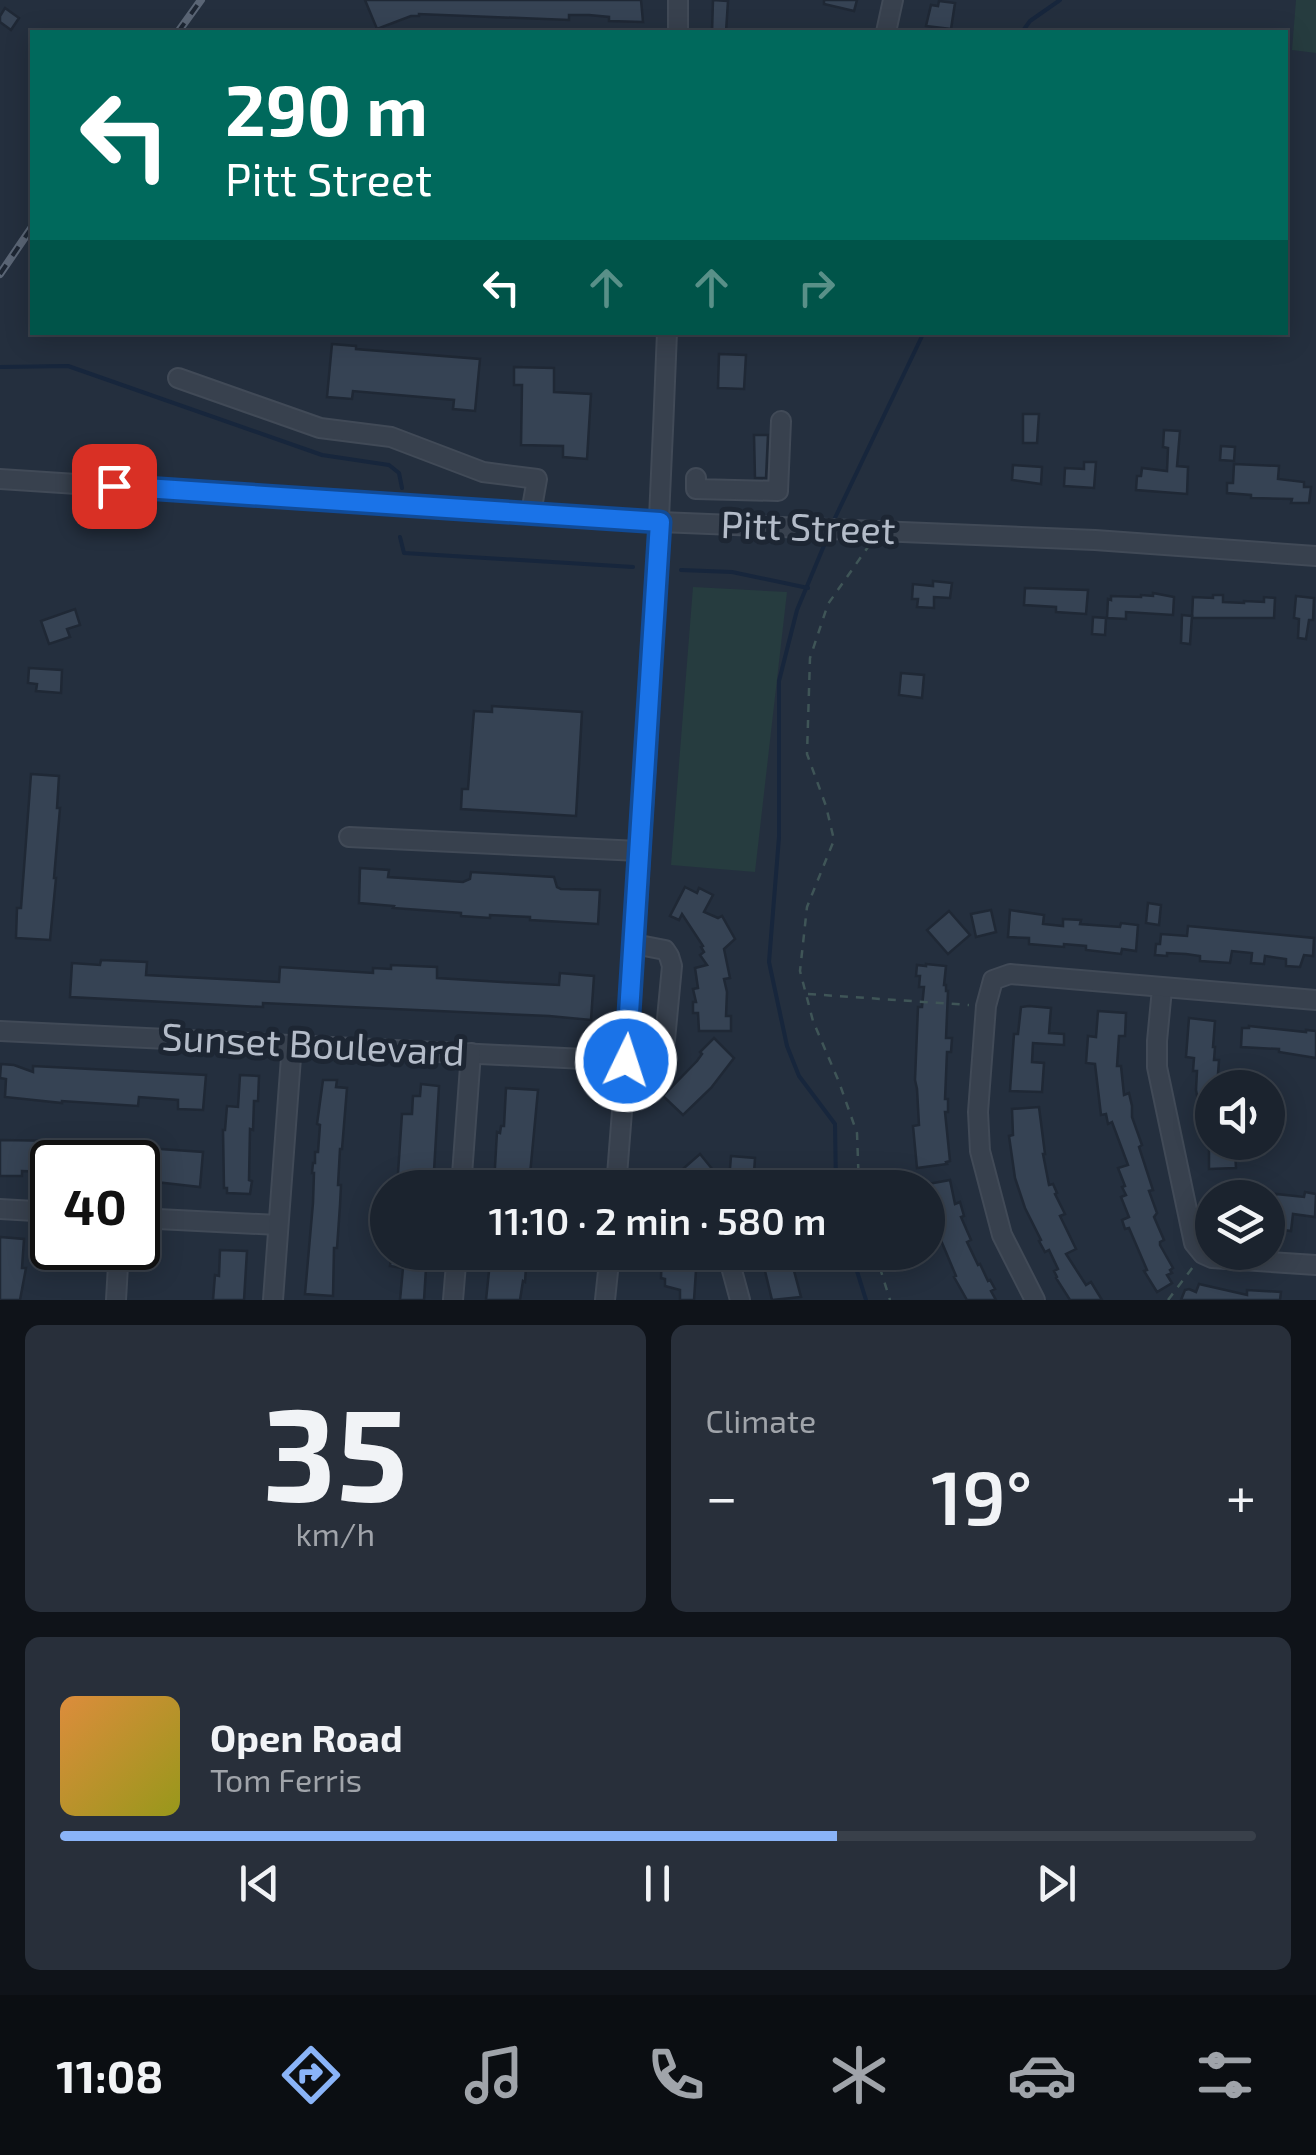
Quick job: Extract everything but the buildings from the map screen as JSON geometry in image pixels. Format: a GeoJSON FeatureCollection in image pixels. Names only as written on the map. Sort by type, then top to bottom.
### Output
{"type":"FeatureCollection","features":[{"type":"Feature","properties":{"kind":"street"},"geometry":{"type":"LineString","coordinates":[[678,0],[678,30]]}},
{"type":"Feature","properties":{"kind":"street"},"geometry":{"type":"LineString","coordinates":[[886,30],[893,0]]}},
{"type":"Feature","properties":{"kind":"street"},"geometry":{"type":"LineString","coordinates":[[618,1170],[660,522],[668,335]]}},
{"type":"Feature","properties":{"kind":"street"},"geometry":{"type":"LineString","coordinates":[[178,378],[320,428],[391,437],[483,472],[537,479],[531,514]]}},
{"type":"Feature","properties":{"kind":"street"},"geometry":{"type":"LineString","coordinates":[[696,478],[696,488],[778,491],[781,421]]}},
{"type":"Feature","properties":{"kind":"street","name":"Pitt Street"},"geometry":{"type":"LineString","coordinates":[[0,479],[660,522],[1095,540],[1316,556]]}},
{"type":"Feature","properties":{"kind":"street"},"geometry":{"type":"LineString","coordinates":[[349,836],[640,851]]}},
{"type":"Feature","properties":{"kind":"street"},"geometry":{"type":"LineString","coordinates":[[627,1057],[656,1052],[665,1040],[672,966],[665,950],[634,944]]}},
{"type":"Feature","properties":{"kind":"street"},"geometry":{"type":"LineString","coordinates":[[1035,1300],[1002,1235],[980,1150],[978,1112],[986,1006],[993,980],[1010,974],[1316,1000]]}},
{"type":"Feature","properties":{"kind":"street"},"geometry":{"type":"LineString","coordinates":[[1162,989],[1156,1056],[1159,1083],[1195,1244]]}},
{"type":"Feature","properties":{"kind":"street","name":"Sunset Boulevard"},"geometry":{"type":"LineString","coordinates":[[0,1031],[627,1057]]}},
{"type":"Feature","properties":{"kind":"street"},"geometry":{"type":"LineString","coordinates":[[273,1300],[292,1044]]}},
{"type":"Feature","properties":{"kind":"street"},"geometry":{"type":"LineString","coordinates":[[462,1170],[471,1053]]}},
{"type":"Feature","properties":{"kind":"street"},"geometry":{"type":"LineString","coordinates":[[0,1209],[30,1211]]}},
{"type":"Feature","properties":{"kind":"street"},"geometry":{"type":"LineString","coordinates":[[160,1219],[278,1225]]}},
{"type":"Feature","properties":{"kind":"street"},"geometry":{"type":"LineString","coordinates":[[1285,1263],[1316,1265]]}},
{"type":"Feature","properties":{"kind":"street"},"geometry":{"type":"LineString","coordinates":[[116,1300],[118,1270]]}},
{"type":"Feature","properties":{"kind":"street"},"geometry":{"type":"LineString","coordinates":[[453,1300],[456,1270]]}},
{"type":"Feature","properties":{"kind":"street"},"geometry":{"type":"LineString","coordinates":[[605,1300],[608,1270]]}},
{"type":"Feature","properties":{"kind":"street"},"geometry":{"type":"LineString","coordinates":[[732,1270],[740,1300]]}},
{"type":"Feature","properties":{"kind":"path"},"geometry":{"type":"LineString","coordinates":[[858,1170],[856,1134],[813,1021],[800,971],[807,907],[834,840],[807,754],[810,658],[828,604],[868,547]]}},
{"type":"Feature","properties":{"kind":"path"},"geometry":{"type":"LineString","coordinates":[[806,994],[986,1006]]}},
{"type":"Feature","properties":{"kind":"path"},"geometry":{"type":"LineString","coordinates":[[1168,1300],[1195,1265]]}},
{"type":"Feature","properties":{"kind":"path"},"geometry":{"type":"LineString","coordinates":[[881,1270],[890,1300]]}},
{"type":"Feature","properties":{"kind":"green space"},"geometry":{"type":"Polygon","coordinates":[[[1296,0],[1316,0],[1316,53],[1292,50],[1296,0]]]}},
{"type":"Feature","properties":{"kind":"green space"},"geometry":{"type":"Polygon","coordinates":[[[693,587],[787,592],[755,872],[671,865],[693,587]]]}},
{"type":"Feature","properties":{"kind":"waterway"},"geometry":{"type":"LineString","coordinates":[[1023,30],[1060,0]]}},
{"type":"Feature","properties":{"kind":"waterway"},"geometry":{"type":"LineString","coordinates":[[833,522],[923,335]]}},
{"type":"Feature","properties":{"kind":"waterway"},"geometry":{"type":"LineString","coordinates":[[0,367],[68,366],[322,455],[389,465],[399,473],[402,488]]}},
{"type":"Feature","properties":{"kind":"waterway"},"geometry":{"type":"LineString","coordinates":[[828,536],[797,610],[779,681],[779,837],[769,962],[787,1046],[799,1076],[835,1124],[836,1170]]}},
{"type":"Feature","properties":{"kind":"waterway"},"geometry":{"type":"LineString","coordinates":[[400,537],[404,553],[633,567]]}},
{"type":"Feature","properties":{"kind":"waterway"},"geometry":{"type":"LineString","coordinates":[[681,570],[732,572],[808,588]]}},
{"type":"Feature","properties":{"kind":"waterway"},"geometry":{"type":"LineString","coordinates":[[857,1270],[866,1300]]}},
{"type":"Feature","properties":{"kind":"railway"},"geometry":{"type":"LineString","coordinates":[[179,30],[201,0]]}},
{"type":"Feature","properties":{"kind":"railway"},"geometry":{"type":"LineString","coordinates":[[0,274],[30,230]]}},
{"type":"Feature","properties":{"kind":"route"},"geometry":{"type":"LineString","coordinates":[[114,486],[660,522],[626,1061]]}}]}
